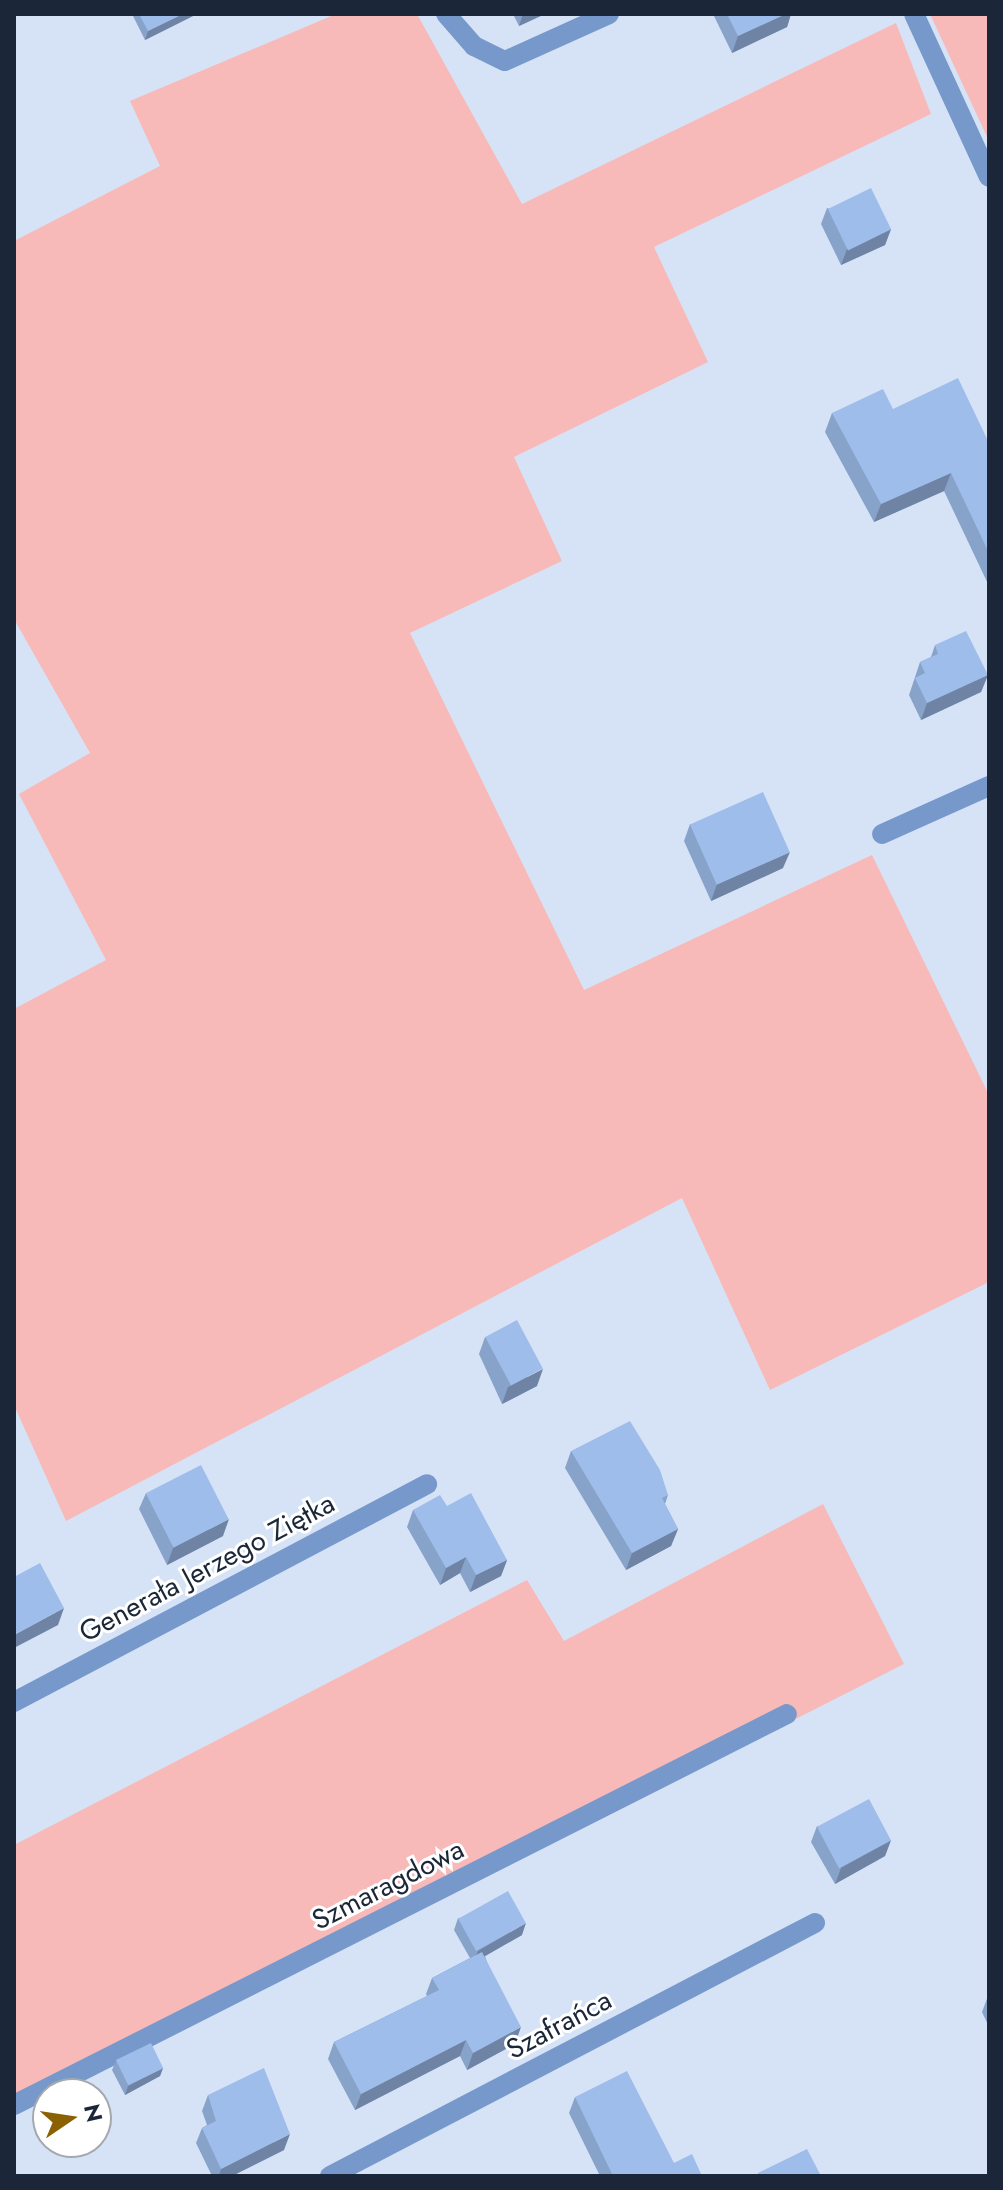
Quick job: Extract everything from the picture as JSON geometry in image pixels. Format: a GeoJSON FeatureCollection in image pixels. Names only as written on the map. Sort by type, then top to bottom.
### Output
{"type":"FeatureCollection","features":[{"type":"Feature","properties":{"kind":"street"},"geometry":{"type":"LineString","coordinates":[[446,14],[474,46],[505,61],[609,14]]}},
{"type":"Feature","properties":{"kind":"street"},"geometry":{"type":"LineString","coordinates":[[914,14],[989,177]]}},
{"type":"Feature","properties":{"kind":"street"},"geometry":{"type":"LineString","coordinates":[[882,834],[989,786]]}},
{"type":"Feature","properties":{"kind":"street","name":"Generała Jerzego Ziętka"},"geometry":{"type":"LineString","coordinates":[[14,1702],[427,1484]]}},
{"type":"Feature","properties":{"kind":"street","name":"Szmaragdowa"},"geometry":{"type":"LineString","coordinates":[[14,2105],[787,1714]]}},
{"type":"Feature","properties":{"kind":"street","name":"Szafrańca"},"geometry":{"type":"LineString","coordinates":[[330,2176],[815,1923]]}},
{"type":"Feature","properties":{"kind":"shaded area"},"geometry":{"type":"Polygon","coordinates":[[[336,14],[417,14],[522,204],[896,23],[931,114],[654,247],[708,362],[514,457],[562,561],[410,633],[584,990],[872,855],[989,1095],[989,1282],[770,1390],[682,1198],[66,1521],[14,1405],[14,1009],[106,960],[19,794],[90,753],[14,619],[14,241],[160,166],[130,101],[336,14]]]}},
{"type":"Feature","properties":{"kind":"shaded area"},"geometry":{"type":"Polygon","coordinates":[[[930,14],[989,14],[989,141],[930,14]]]}},
{"type":"Feature","properties":{"kind":"shaded area"},"geometry":{"type":"Polygon","coordinates":[[[823,1504],[904,1664],[87,2078],[32,2078],[32,2106],[14,2115],[14,1845],[527,1580],[564,1641],[823,1504]]]}},
{"type":"Feature","properties":{"kind":"building"},"geometry":{"type":"Polygon","coordinates":[[[139,14],[183,14],[148,31],[139,14]]]}},
{"type":"Feature","properties":{"kind":"building"},"geometry":{"type":"Polygon","coordinates":[[[727,14],[786,14],[738,36],[727,14]]]}},
{"type":"Feature","properties":{"kind":"building"},"geometry":{"type":"Polygon","coordinates":[[[871,188],[891,229],[848,250],[828,209],[871,188]]]}},
{"type":"Feature","properties":{"kind":"building"},"geometry":{"type":"Polygon","coordinates":[[[958,378],[989,443],[989,553],[951,473],[881,504],[832,413],[883,389],[893,409],[958,378]]]}},
{"type":"Feature","properties":{"kind":"building"},"geometry":{"type":"Polygon","coordinates":[[[966,631],[988,675],[927,703],[915,678],[925,673],[920,662],[938,654],[935,645],[966,631]]]}},
{"type":"Feature","properties":{"kind":"building"},"geometry":{"type":"Polygon","coordinates":[[[763,792],[790,852],[717,885],[690,825],[763,792]]]}},
{"type":"Feature","properties":{"kind":"building"},"geometry":{"type":"Polygon","coordinates":[[[517,1320],[543,1369],[511,1385],[485,1337],[517,1320]]]}},
{"type":"Feature","properties":{"kind":"building"},"geometry":{"type":"Polygon","coordinates":[[[630,1421],[660,1470],[668,1495],[662,1498],[678,1529],[632,1553],[571,1451],[630,1421]]]}},
{"type":"Feature","properties":{"kind":"building"},"geometry":{"type":"Polygon","coordinates":[[[201,1465],[229,1519],[173,1547],[146,1493],[201,1465]]]}},
{"type":"Feature","properties":{"kind":"building"},"geometry":{"type":"Polygon","coordinates":[[[471,1493],[507,1560],[476,1575],[466,1557],[446,1568],[413,1510],[440,1495],[447,1506],[471,1493]]]}},
{"type":"Feature","properties":{"kind":"building"},"geometry":{"type":"Polygon","coordinates":[[[40,1563],[64,1608],[14,1635],[14,1577],[40,1563]]]}},
{"type":"Feature","properties":{"kind":"building"},"geometry":{"type":"Polygon","coordinates":[[[869,1799],[891,1840],[839,1868],[817,1827],[869,1799]]]}},
{"type":"Feature","properties":{"kind":"building"},"geometry":{"type":"Polygon","coordinates":[[[508,1891],[526,1923],[476,1951],[458,1919],[508,1891]]]}},
{"type":"Feature","properties":{"kind":"building"},"geometry":{"type":"Polygon","coordinates":[[[482,1952],[521,2027],[473,2053],[466,2040],[361,2094],[334,2042],[439,1990],[432,1978],[482,1952]]]}},
{"type":"Feature","properties":{"kind":"building"},"geometry":{"type":"Polygon","coordinates":[[[151,2043],[163,2068],[128,2085],[116,2060],[151,2043]]]}},
{"type":"Feature","properties":{"kind":"building"},"geometry":{"type":"Polygon","coordinates":[[[264,2068],[290,2134],[221,2169],[202,2128],[216,2121],[208,2095],[264,2068]]]}},
{"type":"Feature","properties":{"kind":"building"},"geometry":{"type":"Polygon","coordinates":[[[627,2071],[674,2163],[692,2154],[702,2176],[613,2176],[575,2097],[627,2071]]]}},
{"type":"Feature","properties":{"kind":"building"},"geometry":{"type":"Polygon","coordinates":[[[807,2149],[821,2176],[759,2176],[758,2173],[807,2149]]]}}]}
